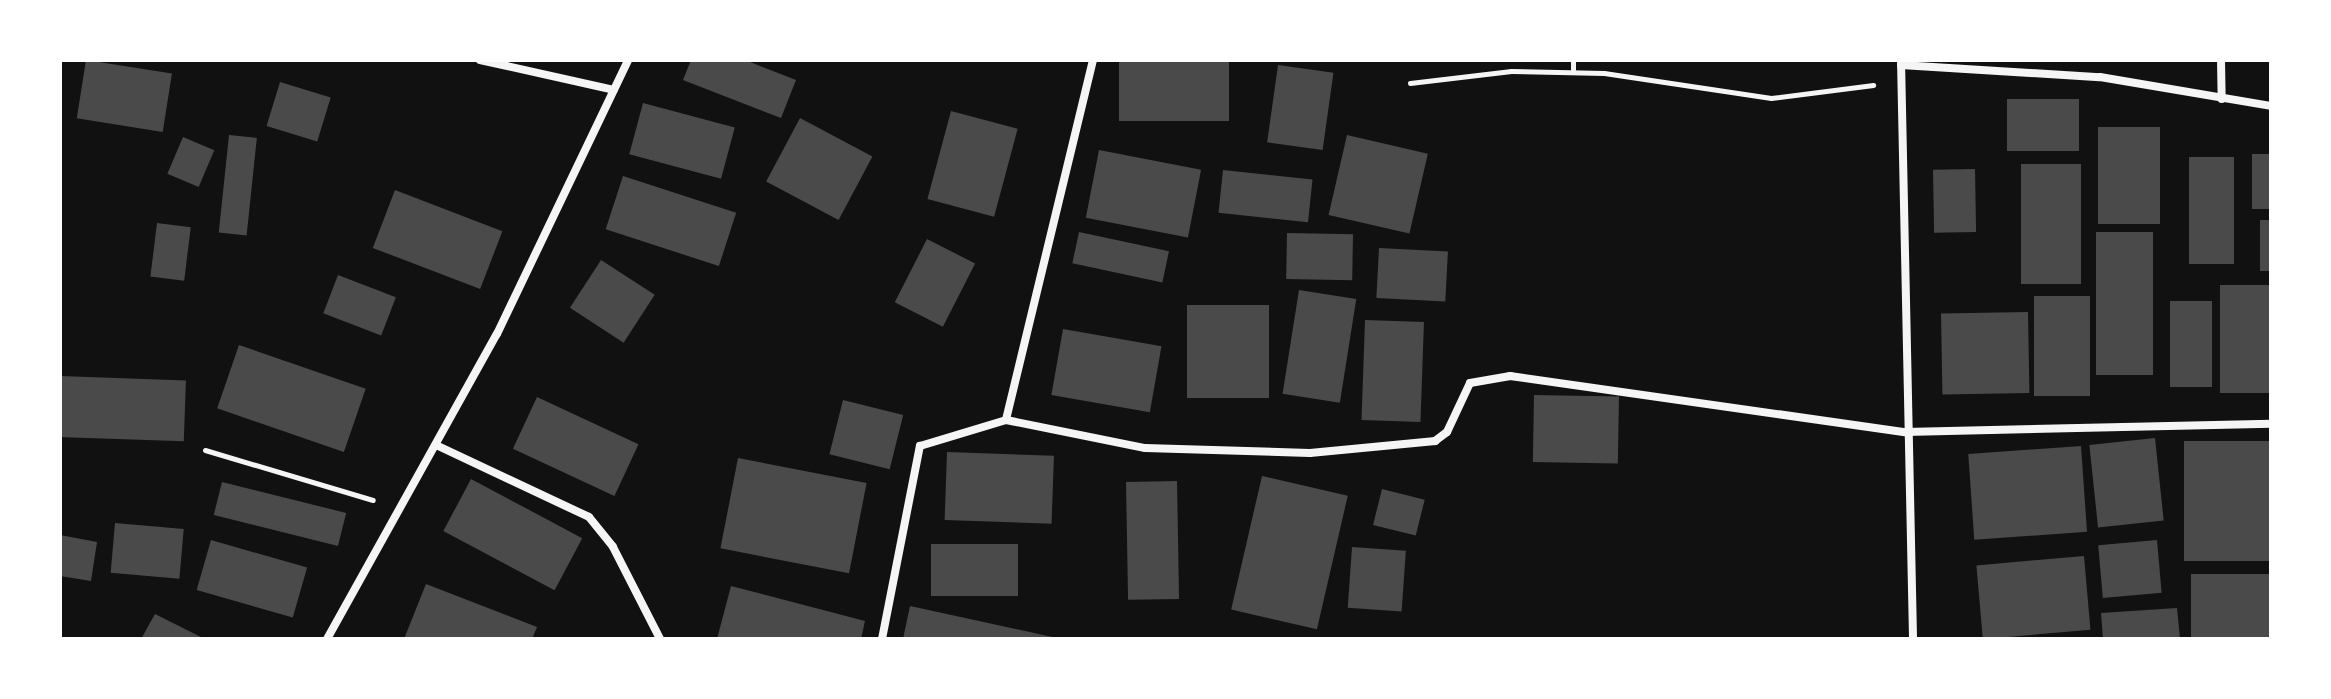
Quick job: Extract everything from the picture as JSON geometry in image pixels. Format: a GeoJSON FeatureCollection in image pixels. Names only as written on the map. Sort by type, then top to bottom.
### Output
{"type":"FeatureCollection","features":[{"type":"Feature","properties":{"kind":"street"},"geometry":{"type":"LineString","coordinates":[[480,60],[614,90]]}},
{"type":"Feature","properties":{"kind":"street"},"geometry":{"type":"LineString","coordinates":[[327,639],[436,445],[628,60]]}},
{"type":"Feature","properties":{"kind":"street"},"geometry":{"type":"LineString","coordinates":[[1006,420],[1093,60]]}},
{"type":"Feature","properties":{"kind":"street"},"geometry":{"type":"LineString","coordinates":[[2221,60],[2222,99]]}},
{"type":"Feature","properties":{"kind":"street"},"geometry":{"type":"LineString","coordinates":[[1913,639],[1905,432],[1901,62],[2086,75],[2271,106]]}},
{"type":"Feature","properties":{"kind":"street"},"geometry":{"type":"LineString","coordinates":[[882,639],[920,446],[1006,420],[1145,448],[1310,453],[1435,441],[1447,432],[1470,383],[1510,376],[1905,432],[2271,424]]}},
{"type":"Feature","properties":{"kind":"street"},"geometry":{"type":"LineString","coordinates":[[436,445],[589,517],[613,547],[660,639]]}},
{"type":"Feature","properties":{"kind":"path"},"geometry":{"type":"LineString","coordinates":[[1573,60],[1573,72]]}},
{"type":"Feature","properties":{"kind":"path"},"geometry":{"type":"LineString","coordinates":[[1410,83],[1573,72],[1771,98],[1837,84],[1901,86]]}},
{"type":"Feature","properties":{"kind":"path"},"geometry":{"type":"LineString","coordinates":[[205,450],[401,509]]}},
{"type":"Feature","properties":{"kind":"building"},"geometry":{"type":"Polygon","coordinates":[[[86,60],[172,74],[163,132],[77,118],[86,60]]]}},
{"type":"Feature","properties":{"kind":"building"},"geometry":{"type":"Polygon","coordinates":[[[691,60],[745,60],[796,80],[781,118],[683,80],[691,60]]]}},
{"type":"Feature","properties":{"kind":"building"},"geometry":{"type":"Polygon","coordinates":[[[1119,60],[1229,60],[1229,121],[1119,121],[1119,60]]]}},
{"type":"Feature","properties":{"kind":"building"},"geometry":{"type":"Polygon","coordinates":[[[1278,65],[1333,73],[1323,150],[1267,142],[1278,65]]]}},
{"type":"Feature","properties":{"kind":"building"},"geometry":{"type":"Polygon","coordinates":[[[280,82],[331,97],[317,141],[267,126],[280,82]]]}},
{"type":"Feature","properties":{"kind":"building"},"geometry":{"type":"Polygon","coordinates":[[[2007,99],[2079,99],[2079,151],[2007,151],[2007,99]]]}},
{"type":"Feature","properties":{"kind":"building"},"geometry":{"type":"Polygon","coordinates":[[[643,103],[735,128],[721,179],[629,154],[643,103]]]}},
{"type":"Feature","properties":{"kind":"building"},"geometry":{"type":"Polygon","coordinates":[[[951,111],[1018,129],[994,217],[927,199],[951,111]]]}},
{"type":"Feature","properties":{"kind":"building"},"geometry":{"type":"Polygon","coordinates":[[[800,118],[872,156],[839,220],[766,182],[800,118]]]}},
{"type":"Feature","properties":{"kind":"building"},"geometry":{"type":"Polygon","coordinates":[[[2098,127],[2160,127],[2160,224],[2098,224],[2098,127]]]}},
{"type":"Feature","properties":{"kind":"building"},"geometry":{"type":"Polygon","coordinates":[[[229,135],[257,138],[247,235],[219,232],[229,135]]]}},
{"type":"Feature","properties":{"kind":"building"},"geometry":{"type":"Polygon","coordinates":[[[1347,135],[1428,154],[1409,234],[1329,215],[1347,135]]]}},
{"type":"Feature","properties":{"kind":"building"},"geometry":{"type":"Polygon","coordinates":[[[183,137],[214,150],[199,187],[167,174],[183,137]]]}},
{"type":"Feature","properties":{"kind":"building"},"geometry":{"type":"Polygon","coordinates":[[[1099,150],[1201,170],[1188,238],[1086,218],[1099,150]]]}},
{"type":"Feature","properties":{"kind":"building"},"geometry":{"type":"Polygon","coordinates":[[[2252,154],[2271,154],[2271,209],[2252,209],[2252,154]]]}},
{"type":"Feature","properties":{"kind":"building"},"geometry":{"type":"Polygon","coordinates":[[[2189,157],[2234,157],[2234,264],[2189,264],[2189,157]]]}},
{"type":"Feature","properties":{"kind":"building"},"geometry":{"type":"Polygon","coordinates":[[[2021,164],[2081,164],[2081,284],[2021,284],[2021,164]]]}},
{"type":"Feature","properties":{"kind":"building"},"geometry":{"type":"Polygon","coordinates":[[[1975,169],[1976,232],[1934,233],[1933,170],[1975,169]]]}},
{"type":"Feature","properties":{"kind":"building"},"geometry":{"type":"Polygon","coordinates":[[[1223,170],[1313,179],[1308,222],[1219,213],[1223,170]]]}},
{"type":"Feature","properties":{"kind":"building"},"geometry":{"type":"Polygon","coordinates":[[[623,176],[736,213],[719,266],[606,229],[623,176]]]}},
{"type":"Feature","properties":{"kind":"building"},"geometry":{"type":"Polygon","coordinates":[[[395,190],[502,231],[480,289],[373,248],[395,190]]]}},
{"type":"Feature","properties":{"kind":"building"},"geometry":{"type":"Polygon","coordinates":[[[2260,220],[2271,220],[2271,271],[2260,271],[2260,220]]]}},
{"type":"Feature","properties":{"kind":"building"},"geometry":{"type":"Polygon","coordinates":[[[157,223],[191,227],[184,281],[150,277],[157,223]]]}},
{"type":"Feature","properties":{"kind":"building"},"geometry":{"type":"Polygon","coordinates":[[[1079,232],[1169,251],[1162,282],[1072,263],[1079,232]]]}},
{"type":"Feature","properties":{"kind":"building"},"geometry":{"type":"Polygon","coordinates":[[[2096,232],[2153,232],[2153,375],[2096,375],[2096,232]]]}},
{"type":"Feature","properties":{"kind":"building"},"geometry":{"type":"Polygon","coordinates":[[[1287,233],[1353,234],[1352,280],[1286,279],[1287,233]]]}},
{"type":"Feature","properties":{"kind":"building"},"geometry":{"type":"Polygon","coordinates":[[[927,239],[975,264],[943,327],[895,302],[927,239]]]}},
{"type":"Feature","properties":{"kind":"building"},"geometry":{"type":"Polygon","coordinates":[[[1379,248],[1448,252],[1445,302],[1376,298],[1379,248]]]}},
{"type":"Feature","properties":{"kind":"building"},"geometry":{"type":"Polygon","coordinates":[[[601,260],[655,295],[624,343],[570,308],[601,260]]]}},
{"type":"Feature","properties":{"kind":"building"},"geometry":{"type":"Polygon","coordinates":[[[338,275],[396,297],[381,335],[323,313],[338,275]]]}},
{"type":"Feature","properties":{"kind":"building"},"geometry":{"type":"Polygon","coordinates":[[[2220,285],[2271,285],[2271,393],[2220,393],[2220,285]]]}},
{"type":"Feature","properties":{"kind":"building"},"geometry":{"type":"Polygon","coordinates":[[[1299,290],[1356,299],[1340,403],[1283,394],[1299,290]]]}},
{"type":"Feature","properties":{"kind":"building"},"geometry":{"type":"Polygon","coordinates":[[[2034,296],[2090,296],[2090,396],[2034,396],[2034,296]]]}},
{"type":"Feature","properties":{"kind":"building"},"geometry":{"type":"Polygon","coordinates":[[[2170,301],[2212,301],[2212,387],[2170,387],[2170,301]]]}},
{"type":"Feature","properties":{"kind":"building"},"geometry":{"type":"Polygon","coordinates":[[[1187,305],[1269,305],[1269,398],[1187,398],[1187,305]]]}},
{"type":"Feature","properties":{"kind":"building"},"geometry":{"type":"Polygon","coordinates":[[[2028,312],[2029,393],[1942,395],[1941,314],[2028,312]]]}},
{"type":"Feature","properties":{"kind":"building"},"geometry":{"type":"Polygon","coordinates":[[[1365,320],[1424,322],[1420,422],[1362,420],[1365,320]]]}},
{"type":"Feature","properties":{"kind":"building"},"geometry":{"type":"Polygon","coordinates":[[[1063,329],[1161,346],[1150,412],[1051,395],[1063,329]]]}},
{"type":"Feature","properties":{"kind":"building"},"geometry":{"type":"Polygon","coordinates":[[[239,345],[366,389],[344,452],[217,408],[239,345]]]}},
{"type":"Feature","properties":{"kind":"building"},"geometry":{"type":"Polygon","coordinates":[[[60,376],[186,380],[184,441],[60,437],[60,376]]]}},
{"type":"Feature","properties":{"kind":"building"},"geometry":{"type":"Polygon","coordinates":[[[1534,395],[1619,396],[1618,463],[1533,462],[1534,395]]]}},
{"type":"Feature","properties":{"kind":"building"},"geometry":{"type":"Polygon","coordinates":[[[537,397],[639,444],[614,496],[513,449],[537,397]]]}},
{"type":"Feature","properties":{"kind":"building"},"geometry":{"type":"Polygon","coordinates":[[[843,400],[903,415],[890,469],[829,454],[843,400]]]}},
{"type":"Feature","properties":{"kind":"building"},"geometry":{"type":"Polygon","coordinates":[[[2155,438],[2164,521],[2098,527],[2089,445],[2155,438]]]}},
{"type":"Feature","properties":{"kind":"building"},"geometry":{"type":"Polygon","coordinates":[[[2184,441],[2271,441],[2271,561],[2184,561],[2184,441]]]}},
{"type":"Feature","properties":{"kind":"building"},"geometry":{"type":"Polygon","coordinates":[[[2081,446],[2087,532],[1974,540],[1968,454],[2081,446]]]}},
{"type":"Feature","properties":{"kind":"building"},"geometry":{"type":"Polygon","coordinates":[[[947,452],[1054,456],[1052,524],[945,520],[947,452]]]}},
{"type":"Feature","properties":{"kind":"building"},"geometry":{"type":"Polygon","coordinates":[[[738,458],[867,483],[849,573],[720,548],[738,458]]]}},
{"type":"Feature","properties":{"kind":"building"},"geometry":{"type":"Polygon","coordinates":[[[1262,476],[1348,496],[1317,629],[1231,609],[1262,476]]]}},
{"type":"Feature","properties":{"kind":"building"},"geometry":{"type":"Polygon","coordinates":[[[471,479],[582,538],[555,590],[443,531],[471,479]]]}},
{"type":"Feature","properties":{"kind":"building"},"geometry":{"type":"Polygon","coordinates":[[[1177,481],[1179,599],[1128,600],[1126,482],[1177,481]]]}},
{"type":"Feature","properties":{"kind":"building"},"geometry":{"type":"Polygon","coordinates":[[[222,482],[346,513],[338,546],[214,515],[222,482]]]}},
{"type":"Feature","properties":{"kind":"building"},"geometry":{"type":"Polygon","coordinates":[[[1382,489],[1425,500],[1416,536],[1373,525],[1382,489]]]}},
{"type":"Feature","properties":{"kind":"building"},"geometry":{"type":"Polygon","coordinates":[[[115,523],[184,529],[179,579],[111,573],[115,523]]]}},
{"type":"Feature","properties":{"kind":"building"},"geometry":{"type":"Polygon","coordinates":[[[60,535],[97,542],[91,581],[60,576],[60,535]]]}},
{"type":"Feature","properties":{"kind":"building"},"geometry":{"type":"Polygon","coordinates":[[[211,540],[307,568],[293,618],[197,590],[211,540]]]}},
{"type":"Feature","properties":{"kind":"building"},"geometry":{"type":"Polygon","coordinates":[[[2157,540],[2162,593],[2103,598],[2098,545],[2157,540]]]}},
{"type":"Feature","properties":{"kind":"building"},"geometry":{"type":"Polygon","coordinates":[[[931,544],[1018,544],[1018,596],[931,596],[931,544]]]}},
{"type":"Feature","properties":{"kind":"building"},"geometry":{"type":"Polygon","coordinates":[[[1352,547],[1406,551],[1402,612],[1348,608],[1352,547]]]}},
{"type":"Feature","properties":{"kind":"building"},"geometry":{"type":"Polygon","coordinates":[[[2084,556],[2090,630],[1983,639],[1976,565],[2084,556]]]}},
{"type":"Feature","properties":{"kind":"building"},"geometry":{"type":"Polygon","coordinates":[[[2191,574],[2271,574],[2271,639],[2191,639],[2191,574]]]}},
{"type":"Feature","properties":{"kind":"building"},"geometry":{"type":"Polygon","coordinates":[[[426,584],[537,627],[532,639],[404,639],[426,584]]]}},
{"type":"Feature","properties":{"kind":"building"},"geometry":{"type":"Polygon","coordinates":[[[731,586],[865,621],[861,639],[717,639],[731,586]]]}},
{"type":"Feature","properties":{"kind":"building"},"geometry":{"type":"Polygon","coordinates":[[[910,606],[1057,638],[1057,639],[903,639],[910,606]]]}},
{"type":"Feature","properties":{"kind":"building"},"geometry":{"type":"Polygon","coordinates":[[[2177,608],[2180,639],[2103,639],[2101,613],[2177,608]]]}},
{"type":"Feature","properties":{"kind":"building"},"geometry":{"type":"Polygon","coordinates":[[[155,614],[205,639],[141,639],[155,614]]]}}]}
